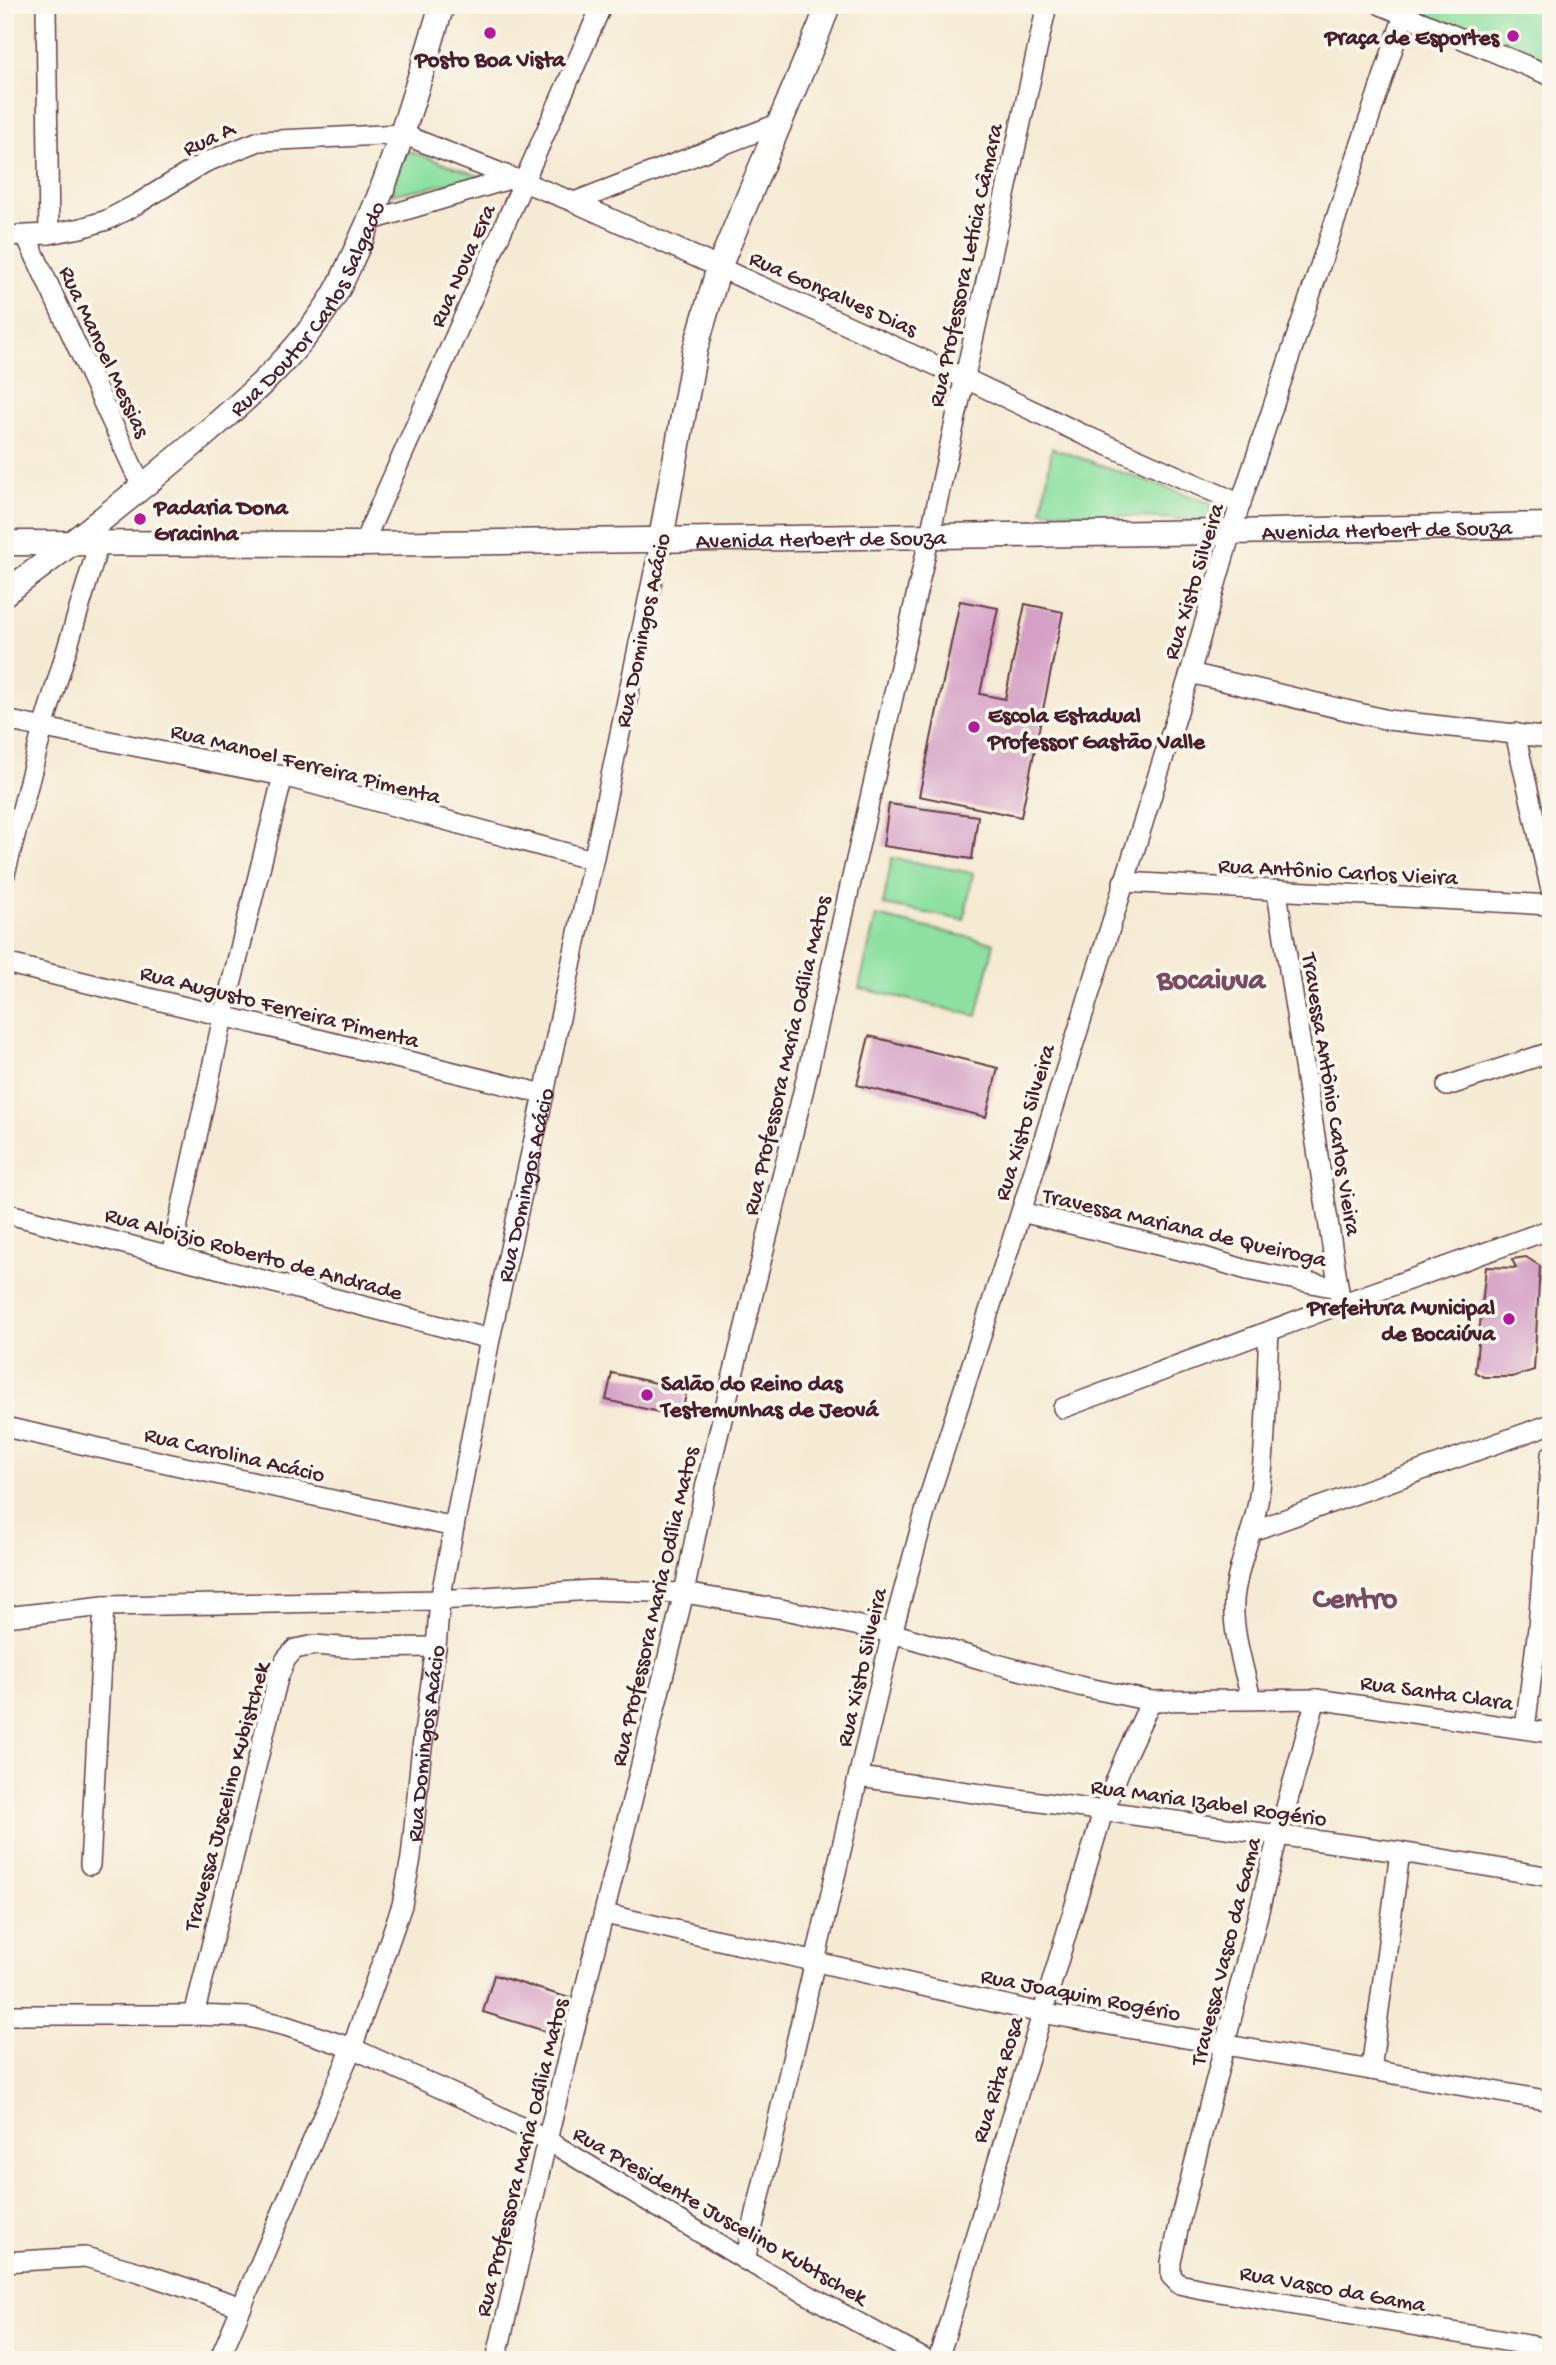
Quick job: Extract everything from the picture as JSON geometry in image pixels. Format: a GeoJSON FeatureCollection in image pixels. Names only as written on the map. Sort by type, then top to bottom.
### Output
{"type":"FeatureCollection","features":[{"type":"Feature","properties":{"kind":"street"},"geometry":{"type":"LineString","coordinates":[[46,5],[49,234]]}},
{"type":"Feature","properties":{"kind":"street","name":"Rua Doutor Carlos Salgado"},"geometry":{"type":"LineString","coordinates":[[5,593],[74,542],[245,401],[310,330],[336,293],[369,221],[402,134],[442,5]]}},
{"type":"Feature","properties":{"kind":"street","name":"Rua Nova Era"},"geometry":{"type":"LineString","coordinates":[[363,544],[519,180],[602,5]]}},
{"type":"Feature","properties":{"kind":"street","name":"Rua Domingos Acácio"},"geometry":{"type":"LineString","coordinates":[[219,2360],[352,2048],[401,1905],[411,1858],[440,1600],[490,1339],[661,539],[695,350],[719,267],[828,5]]}},
{"type":"Feature","properties":{"kind":"street","name":"Rua Professora Letícia Câmara"},"geometry":{"type":"LineString","coordinates":[[930,536],[1047,5]]}},
{"type":"Feature","properties":{"kind":"street"},"geometry":{"type":"LineString","coordinates":[[1381,5],[1551,76]]}},
{"type":"Feature","properties":{"kind":"street","name":"Rua Xisto Silveira"},"geometry":{"type":"LineString","coordinates":[[745,2260],[892,1633],[930,1494],[1190,673],[1231,532],[1404,15]]}},
{"type":"Feature","properties":{"kind":"street"},"geometry":{"type":"LineString","coordinates":[[574,202],[780,123]]}},
{"type":"Feature","properties":{"kind":"street","name":"Rua A"},"geometry":{"type":"LineString","coordinates":[[5,236],[49,234],[107,220],[204,163],[259,141],[402,134]]}},
{"type":"Feature","properties":{"kind":"street","name":"Rua Gonçalves Dias"},"geometry":{"type":"LineString","coordinates":[[402,134],[574,202],[1241,504]]}},
{"type":"Feature","properties":{"kind":"street"},"geometry":{"type":"LineString","coordinates":[[369,221],[519,180]]}},
{"type":"Feature","properties":{"kind":"street","name":"Rua Manoel Messias"},"geometry":{"type":"LineString","coordinates":[[26,236],[142,487]]}},
{"type":"Feature","properties":{"kind":"street","name":"Avenida Herbert de Souza"},"geometry":{"type":"LineString","coordinates":[[5,543],[363,544],[1551,525]]}},
{"type":"Feature","properties":{"kind":"street","name":"Rua Professora Maria Odília Matos"},"geometry":{"type":"LineString","coordinates":[[496,2360],[547,2140],[684,1594],[706,1484],[804,1088],[930,536]]}},
{"type":"Feature","properties":{"kind":"street"},"geometry":{"type":"LineString","coordinates":[[5,874],[43,728],[99,543]]}},
{"type":"Feature","properties":{"kind":"street"},"geometry":{"type":"LineString","coordinates":[[1190,673],[1388,720],[1551,738]]}},
{"type":"Feature","properties":{"kind":"street","name":"Rua Manoel Ferreira Pimenta"},"geometry":{"type":"LineString","coordinates":[[5,720],[283,776],[592,860]]}},
{"type":"Feature","properties":{"kind":"street"},"geometry":{"type":"LineString","coordinates":[[1515,733],[1551,890]]}},
{"type":"Feature","properties":{"kind":"street"},"geometry":{"type":"LineString","coordinates":[[172,1256],[223,1017],[283,776]]}},
{"type":"Feature","properties":{"kind":"street","name":"Rua Antônio Carlos Vieira"},"geometry":{"type":"LineString","coordinates":[[1123,882],[1551,905]]}},
{"type":"Feature","properties":{"kind":"street","name":"Travessa Antônio Carlos Vieira"},"geometry":{"type":"LineString","coordinates":[[1278,892],[1339,1296]]}},
{"type":"Feature","properties":{"kind":"street","name":"Rua Augusto Ferreira Pimenta"},"geometry":{"type":"LineString","coordinates":[[5,963],[544,1094]]}},
{"type":"Feature","properties":{"kind":"street"},"geometry":{"type":"LineString","coordinates":[[1447,1086],[1551,1052]]}},
{"type":"Feature","properties":{"kind":"street","name":"Travessa Mariana de Queiroga"},"geometry":{"type":"LineString","coordinates":[[1021,1212],[1164,1247],[1339,1296]]}},
{"type":"Feature","properties":{"kind":"street","name":"Rua Aloizio Roberto de Andrade"},"geometry":{"type":"LineString","coordinates":[[5,1213],[490,1339]]}},
{"type":"Feature","properties":{"kind":"street"},"geometry":{"type":"LineString","coordinates":[[1063,1408],[1269,1331],[1339,1296],[1551,1229]]}},
{"type":"Feature","properties":{"kind":"street"},"geometry":{"type":"LineString","coordinates":[[1251,1699],[1238,1641],[1234,1601],[1241,1559],[1252,1531],[1259,1497],[1269,1331]]}},
{"type":"Feature","properties":{"kind":"street"},"geometry":{"type":"LineString","coordinates":[[1252,1531],[1551,1424]]}},
{"type":"Feature","properties":{"kind":"street","name":"Rua Carolina Acácio"},"geometry":{"type":"LineString","coordinates":[[5,1427],[454,1527]]}},
{"type":"Feature","properties":{"kind":"street"},"geometry":{"type":"LineString","coordinates":[[1525,1728],[1544,1627],[1551,1455]]}},
{"type":"Feature","properties":{"kind":"street","name":"Rua Santa Clara"},"geometry":{"type":"LineString","coordinates":[[5,1617],[104,1606],[440,1600],[592,1590],[684,1594],[781,1609],[892,1633],[1020,1671],[1151,1701],[1316,1699],[1551,1733]]}},
{"type":"Feature","properties":{"kind":"street"},"geometry":{"type":"LineString","coordinates":[[90,1865],[104,1606]]}},
{"type":"Feature","properties":{"kind":"street","name":"Travessa Juscelino Kubistchek"},"geometry":{"type":"LineString","coordinates":[[194,2015],[275,1692],[286,1659],[295,1649],[315,1645],[353,1648],[436,1647]]}},
{"type":"Feature","properties":{"kind":"street","name":"Travessa Vasco da Gama"},"geometry":{"type":"LineString","coordinates":[[1181,2216],[1278,1836],[1316,1699]]}},
{"type":"Feature","properties":{"kind":"street","name":"Rua Rita Rosa"},"geometry":{"type":"LineString","coordinates":[[938,2360],[1103,1812],[1151,1701]]}},
{"type":"Feature","properties":{"kind":"street","name":"Rua Maria Izabel Rogério"},"geometry":{"type":"LineString","coordinates":[[859,1777],[1400,1852],[1551,1877]]}},
{"type":"Feature","properties":{"kind":"street"},"geometry":{"type":"LineString","coordinates":[[1371,2070],[1400,1852]]}},
{"type":"Feature","properties":{"kind":"street","name":"Rua Joaquim Rogério"},"geometry":{"type":"LineString","coordinates":[[605,1914],[1041,2013],[1551,2101]]}},
{"type":"Feature","properties":{"kind":"street","name":"Rua Presidente Juscelino Kubtschek"},"geometry":{"type":"LineString","coordinates":[[5,2015],[249,2017],[352,2048],[547,2140],[745,2260],[926,2360]]}},
{"type":"Feature","properties":{"kind":"street","name":"Rua Vasco da Gama"},"geometry":{"type":"LineString","coordinates":[[1181,2216],[1171,2262],[1171,2276],[1179,2284],[1546,2343]]}},
{"type":"Feature","properties":{"kind":"street"},"geometry":{"type":"LineString","coordinates":[[5,2262],[85,2257],[242,2307]]}},
{"type":"Feature","properties":{"kind":"street"},"geometry":{"type":"LineString","coordinates":[[1518,2360],[1546,2343]]}},
{"type":"Feature","properties":{"kind":"green space","name":"Praça de Esportes"},"geometry":{"type":"Polygon","coordinates":[[[1402,5],[1551,5],[1551,68],[1402,5]]]}},
{"type":"Feature","properties":{"kind":"green space"},"geometry":{"type":"Polygon","coordinates":[[[406,150],[482,177],[390,195],[406,150]]]}},
{"type":"Feature","properties":{"kind":"green space"},"geometry":{"type":"Polygon","coordinates":[[[1052,448],[1210,503],[1213,513],[1207,521],[1042,511],[1052,448]]]}},
{"type":"Feature","properties":{"kind":"green space"},"geometry":{"type":"Polygon","coordinates":[[[892,858],[973,873],[964,920],[883,905],[892,858]]]}},
{"type":"Feature","properties":{"kind":"green space"},"geometry":{"type":"Polygon","coordinates":[[[876,916],[994,943],[977,1016],[859,988],[876,916]]]}},
{"type":"Feature","properties":{"kind":"building"},"geometry":{"type":"Polygon","coordinates":[[[960,601],[998,608],[980,694],[1005,699],[1025,604],[1063,612],[1021,817],[919,796],[960,601]]]}},
{"type":"Feature","properties":{"kind":"building"},"geometry":{"type":"Polygon","coordinates":[[[889,804],[978,816],[972,859],[883,846],[889,804]]]}},
{"type":"Feature","properties":{"kind":"building"},"geometry":{"type":"Polygon","coordinates":[[[869,1036],[998,1068],[986,1117],[857,1085],[869,1036]]]}},
{"type":"Feature","properties":{"kind":"building","name":"Prefeitura Municipal de Bocaiúva"},"geometry":{"type":"Polygon","coordinates":[[[1526,1257],[1540,1266],[1534,1370],[1512,1377],[1484,1377],[1475,1372],[1486,1267],[1516,1268],[1512,1259],[1526,1257]]]}},
{"type":"Feature","properties":{"kind":"building","name":"Salão do Reino das Testemunhas de Jeová"},"geometry":{"type":"Polygon","coordinates":[[[612,1373],[687,1390],[681,1417],[606,1400],[612,1373]]]}},
{"type":"Feature","properties":{"kind":"building"},"geometry":{"type":"Polygon","coordinates":[[[494,1975],[569,1998],[558,2035],[483,2012],[494,1975]]]}},
{"type":"Feature","properties":{"kind":"place","name":"Posto Boa Vista"},"geometry":{"type":"Point","coordinates":[490,33]}},
{"type":"Feature","properties":{"kind":"place","name":"Praça de Esportes"},"geometry":{"type":"Point","coordinates":[1513,36]}},
{"type":"Feature","properties":{"kind":"place","name":"Padaria Dona Gracinha"},"geometry":{"type":"Point","coordinates":[140,519]}},
{"type":"Feature","properties":{"kind":"place","name":"Escola Estadual Professor Gastão Valle"},"geometry":{"type":"Point","coordinates":[974,727]}},
{"type":"Feature","properties":{"kind":"place","name":"Prefeitura Municipal de Bocaiúva"},"geometry":{"type":"Point","coordinates":[1509,1319]}},
{"type":"Feature","properties":{"kind":"place","name":"Salão do Reino das Testemunhas de Jeová"},"geometry":{"type":"Point","coordinates":[647,1395]}},
{"type":"Feature","properties":{"kind":"district","name":"Bocaiuva"},"geometry":{"type":"Point","coordinates":[1211,978]}},
{"type":"Feature","properties":{"kind":"district","name":"Centro"},"geometry":{"type":"Point","coordinates":[1355,1597]}}]}
